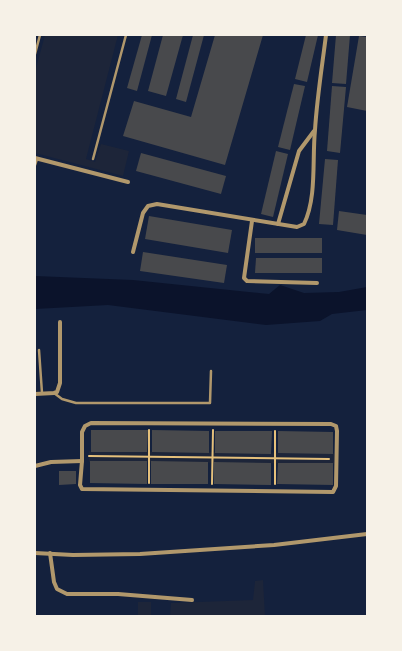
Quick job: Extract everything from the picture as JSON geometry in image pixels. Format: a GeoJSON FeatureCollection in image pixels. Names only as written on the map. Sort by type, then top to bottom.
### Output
{"type":"FeatureCollection","features":[{"type":"Feature","properties":{"kind":"street"},"geometry":{"type":"LineString","coordinates":[[133,252],[143,213],[148,206],[157,204],[297,228],[304,224],[308,216],[312,193],[315,130],[326,35]]}},
{"type":"Feature","properties":{"kind":"street"},"geometry":{"type":"LineString","coordinates":[[278,224],[299,151],[315,130]]}},
{"type":"Feature","properties":{"kind":"street"},"geometry":{"type":"LineString","coordinates":[[36,159],[128,182]]}},
{"type":"Feature","properties":{"kind":"street"},"geometry":{"type":"LineString","coordinates":[[252,220],[244,278],[247,281],[317,283]]}},
{"type":"Feature","properties":{"kind":"street"},"geometry":{"type":"LineString","coordinates":[[35,394],[57,392],[60,383],[60,322]]}},
{"type":"Feature","properties":{"kind":"street"},"geometry":{"type":"LineString","coordinates":[[91,423],[149,423],[331,424],[336,426],[336,486],[333,492],[82,489],[80,485],[82,432],[85,426],[91,423]]}},
{"type":"Feature","properties":{"kind":"street"},"geometry":{"type":"LineString","coordinates":[[35,466],[51,462],[82,459]]}},
{"type":"Feature","properties":{"kind":"street"},"geometry":{"type":"LineString","coordinates":[[35,553],[73,555],[140,554],[274,545],[367,534]]}},
{"type":"Feature","properties":{"kind":"street"},"geometry":{"type":"LineString","coordinates":[[50,553],[54,582],[57,589],[67,594],[118,594],[192,600]]}},
{"type":"Feature","properties":{"kind":"lane"},"geometry":{"type":"LineString","coordinates":[[35,54],[40,35]]}},
{"type":"Feature","properties":{"kind":"lane"},"geometry":{"type":"LineString","coordinates":[[93,159],[126,35]]}},
{"type":"Feature","properties":{"kind":"lane"},"geometry":{"type":"LineString","coordinates":[[35,165],[36,159]]}},
{"type":"Feature","properties":{"kind":"lane"},"geometry":{"type":"LineString","coordinates":[[39,350],[42,393]]}},
{"type":"Feature","properties":{"kind":"lane"},"geometry":{"type":"LineString","coordinates":[[54,393],[62,399],[76,403],[210,403],[211,371]]}},
{"type":"Feature","properties":{"kind":"path"},"geometry":{"type":"LineString","coordinates":[[149,423],[149,490]]}},
{"type":"Feature","properties":{"kind":"path"},"geometry":{"type":"LineString","coordinates":[[212,491],[213,423]]}},
{"type":"Feature","properties":{"kind":"path"},"geometry":{"type":"LineString","coordinates":[[274,492],[275,424]]}},
{"type":"Feature","properties":{"kind":"path"},"geometry":{"type":"LineString","coordinates":[[82,459],[149,457],[336,459]]}},
{"type":"Feature","properties":{"kind":"shaded area"},"geometry":{"type":"Polygon","coordinates":[[[45,35],[118,35],[86,159],[95,162],[101,144],[129,151],[123,176],[35,153],[35,72],[45,35]]]}},
{"type":"Feature","properties":{"kind":"shaded area"},"geometry":{"type":"Polygon","coordinates":[[[35,276],[133,280],[269,294],[280,285],[304,293],[339,292],[367,287],[367,310],[332,314],[320,321],[266,325],[108,305],[35,309],[35,276]]]}},
{"type":"Feature","properties":{"kind":"shaded area"},"geometry":{"type":"Polygon","coordinates":[[[89,451],[334,453],[334,464],[89,462],[89,451]]]}},
{"type":"Feature","properties":{"kind":"shaded area"},"geometry":{"type":"Polygon","coordinates":[[[263,580],[265,616],[170,616],[171,603],[253,600],[255,581],[263,580]]]}},
{"type":"Feature","properties":{"kind":"shaded area"},"geometry":{"type":"Polygon","coordinates":[[[138,602],[151,602],[151,616],[138,616],[138,602]]]}},
{"type":"Feature","properties":{"kind":"building"},"geometry":{"type":"Polygon","coordinates":[[[142,35],[152,35],[137,91],[127,88],[142,35]]]}},
{"type":"Feature","properties":{"kind":"building"},"geometry":{"type":"Polygon","coordinates":[[[163,35],[183,35],[166,96],[148,91],[163,35]]]}},
{"type":"Feature","properties":{"kind":"building"},"geometry":{"type":"Polygon","coordinates":[[[193,35],[204,35],[186,102],[176,99],[193,35]]]}},
{"type":"Feature","properties":{"kind":"building"},"geometry":{"type":"Polygon","coordinates":[[[215,35],[263,35],[225,165],[123,136],[134,101],[191,117],[215,35]]]}},
{"type":"Feature","properties":{"kind":"building"},"geometry":{"type":"Polygon","coordinates":[[[306,35],[318,35],[307,82],[295,79],[306,35]]]}},
{"type":"Feature","properties":{"kind":"building"},"geometry":{"type":"Polygon","coordinates":[[[336,35],[350,35],[346,84],[332,83],[336,35]]]}},
{"type":"Feature","properties":{"kind":"building"},"geometry":{"type":"Polygon","coordinates":[[[359,36],[367,37],[367,111],[347,107],[359,36]]]}},
{"type":"Feature","properties":{"kind":"building"},"geometry":{"type":"Polygon","coordinates":[[[294,84],[305,86],[290,150],[278,147],[294,84]]]}},
{"type":"Feature","properties":{"kind":"building"},"geometry":{"type":"Polygon","coordinates":[[[332,86],[346,87],[340,153],[327,151],[332,86]]]}},
{"type":"Feature","properties":{"kind":"building"},"geometry":{"type":"Polygon","coordinates":[[[276,151],[288,154],[273,217],[261,214],[276,151]]]}},
{"type":"Feature","properties":{"kind":"building"},"geometry":{"type":"Polygon","coordinates":[[[141,153],[226,176],[221,194],[136,171],[141,153]]]}},
{"type":"Feature","properties":{"kind":"building"},"geometry":{"type":"Polygon","coordinates":[[[325,159],[338,160],[333,225],[319,224],[325,159]]]}},
{"type":"Feature","properties":{"kind":"building"},"geometry":{"type":"Polygon","coordinates":[[[339,211],[367,215],[367,235],[337,230],[339,211]]]}},
{"type":"Feature","properties":{"kind":"building"},"geometry":{"type":"Polygon","coordinates":[[[149,216],[232,230],[228,253],[145,239],[149,216]]]}},
{"type":"Feature","properties":{"kind":"building"},"geometry":{"type":"Polygon","coordinates":[[[255,238],[322,238],[322,253],[255,253],[255,238]]]}},
{"type":"Feature","properties":{"kind":"building"},"geometry":{"type":"Polygon","coordinates":[[[143,252],[227,265],[224,283],[140,271],[143,252]]]}},
{"type":"Feature","properties":{"kind":"building"},"geometry":{"type":"Polygon","coordinates":[[[256,258],[322,258],[322,273],[255,273],[256,258]]]}},
{"type":"Feature","properties":{"kind":"building"},"geometry":{"type":"Polygon","coordinates":[[[91,430],[148,430],[147,452],[91,452],[91,430]]]}},
{"type":"Feature","properties":{"kind":"building"},"geometry":{"type":"Polygon","coordinates":[[[152,430],[209,431],[209,453],[152,452],[152,430]]]}},
{"type":"Feature","properties":{"kind":"building"},"geometry":{"type":"Polygon","coordinates":[[[215,431],[272,431],[271,454],[215,453],[215,431]]]}},
{"type":"Feature","properties":{"kind":"building"},"geometry":{"type":"Polygon","coordinates":[[[278,431],[333,432],[333,454],[278,453],[278,431]]]}},
{"type":"Feature","properties":{"kind":"building"},"geometry":{"type":"Polygon","coordinates":[[[90,461],[147,461],[147,484],[90,483],[90,461]]]}},
{"type":"Feature","properties":{"kind":"building"},"geometry":{"type":"Polygon","coordinates":[[[151,461],[208,462],[208,484],[151,484],[151,461]]]}},
{"type":"Feature","properties":{"kind":"building"},"geometry":{"type":"Polygon","coordinates":[[[214,462],[271,463],[271,485],[214,484],[214,462]]]}},
{"type":"Feature","properties":{"kind":"building"},"geometry":{"type":"Polygon","coordinates":[[[278,463],[333,463],[333,485],[277,484],[278,463]]]}},
{"type":"Feature","properties":{"kind":"building"},"geometry":{"type":"Polygon","coordinates":[[[59,471],[76,471],[76,484],[59,485],[59,471]]]}}]}
